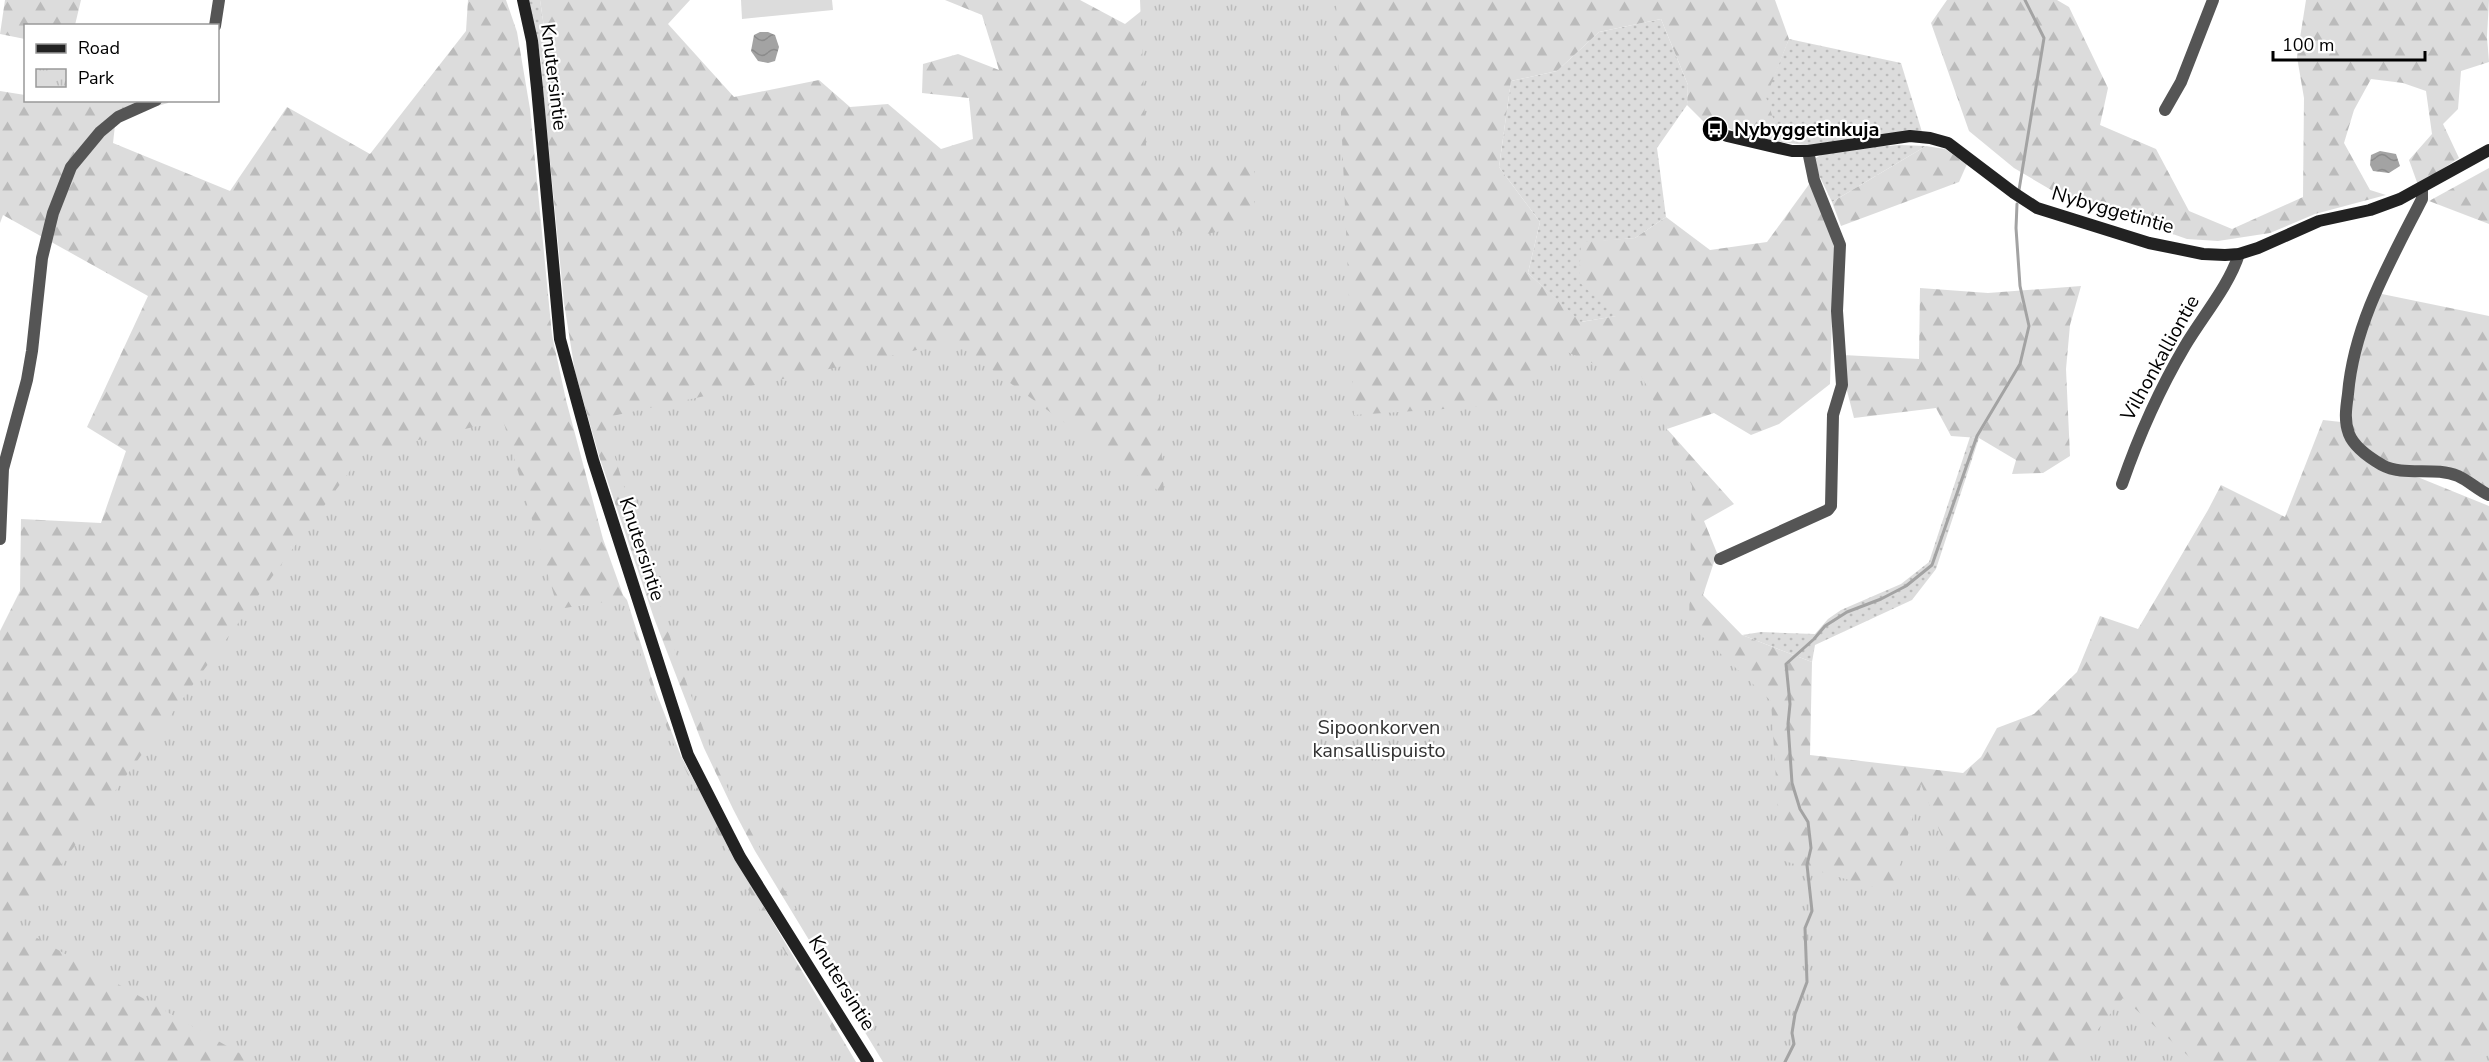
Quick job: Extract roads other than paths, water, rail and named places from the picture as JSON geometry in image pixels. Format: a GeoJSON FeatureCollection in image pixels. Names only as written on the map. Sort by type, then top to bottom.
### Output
{"type":"FeatureCollection","features":[{"type":"Feature","properties":{"kind":"street"},"geometry":{"type":"LineString","coordinates":[[216,24],[219,0]]}},
{"type":"Feature","properties":{"kind":"street","name":"Knutersintie"},"geometry":{"type":"LineString","coordinates":[[523,0],[532,41],[560,339],[593,460],[688,755],[740,857],[868,1062]]}},
{"type":"Feature","properties":{"kind":"street"},"geometry":{"type":"LineString","coordinates":[[2165,110],[2181,82],[2213,0]]}},
{"type":"Feature","properties":{"kind":"street"},"geometry":{"type":"LineString","coordinates":[[0,539],[3,469],[27,380],[42,258],[53,213],[71,167],[100,132],[118,117],[152,102]]}},
{"type":"Feature","properties":{"kind":"street","name":"Nybyggetintie"},"geometry":{"type":"LineString","coordinates":[[1727,136],[1782,149],[1808,151],[1910,136],[1930,138],[1948,143],[2037,208],[2177,249],[2203,254],[2239,254],[2271,243],[2319,221],[2370,210],[2422,189],[2489,150]]}},
{"type":"Feature","properties":{"kind":"street"},"geometry":{"type":"LineString","coordinates":[[1720,559],[1828,510],[1831,506],[1833,415],[1842,386],[1837,310],[1840,245],[1814,180],[1808,151]]}},
{"type":"Feature","properties":{"kind":"street"},"geometry":{"type":"LineString","coordinates":[[2422,189],[2421,200],[2385,271],[2361,328],[2349,379],[2345,422],[2350,437],[2356,444],[2384,466],[2458,476],[2489,495]]}},
{"type":"Feature","properties":{"kind":"street","name":"Vilhonkalliontie"},"geometry":{"type":"LineString","coordinates":[[2122,484],[2138,436],[2153,406],[2187,344],[2211,308],[2239,254]]}},
{"type":"Feature","properties":{"kind":"water"},"geometry":{"type":"Polygon","coordinates":[[[760,32],[775,35],[779,47],[775,61],[768,63],[758,61],[751,51],[754,35],[760,32]]]}},
{"type":"Feature","properties":{"kind":"water"},"geometry":{"type":"Polygon","coordinates":[[[2380,151],[2396,154],[2400,166],[2389,173],[2373,171],[2370,165],[2371,155],[2380,151]]]}},
{"type":"Feature","properties":{"kind":"waterway"},"geometry":{"type":"LineString","coordinates":[[2019,190],[2044,38],[2025,0]]}},
{"type":"Feature","properties":{"kind":"waterway"},"geometry":{"type":"LineString","coordinates":[[1785,1062],[1794,1044],[1792,1033],[1795,1014],[1807,982],[1805,928],[1812,911],[1807,865],[1811,848],[1808,822],[1800,809],[1792,783],[1788,724],[1790,704],[1786,664],[1825,626],[1847,612],[1881,599],[1906,586],[1932,565],[1977,436],[2020,364],[2029,326],[2020,286],[2016,228],[2017,204]]}},
{"type":"Feature","properties":{"kind":"place","name":"Nybyggetinkuja"},"geometry":{"type":"Point","coordinates":[1715,129]}},
{"type":"Feature","properties":{"kind":"park label","name":"Sipoonkorven kansallispuisto"},"geometry":{"type":"Point","coordinates":[1379,738]}}]}
